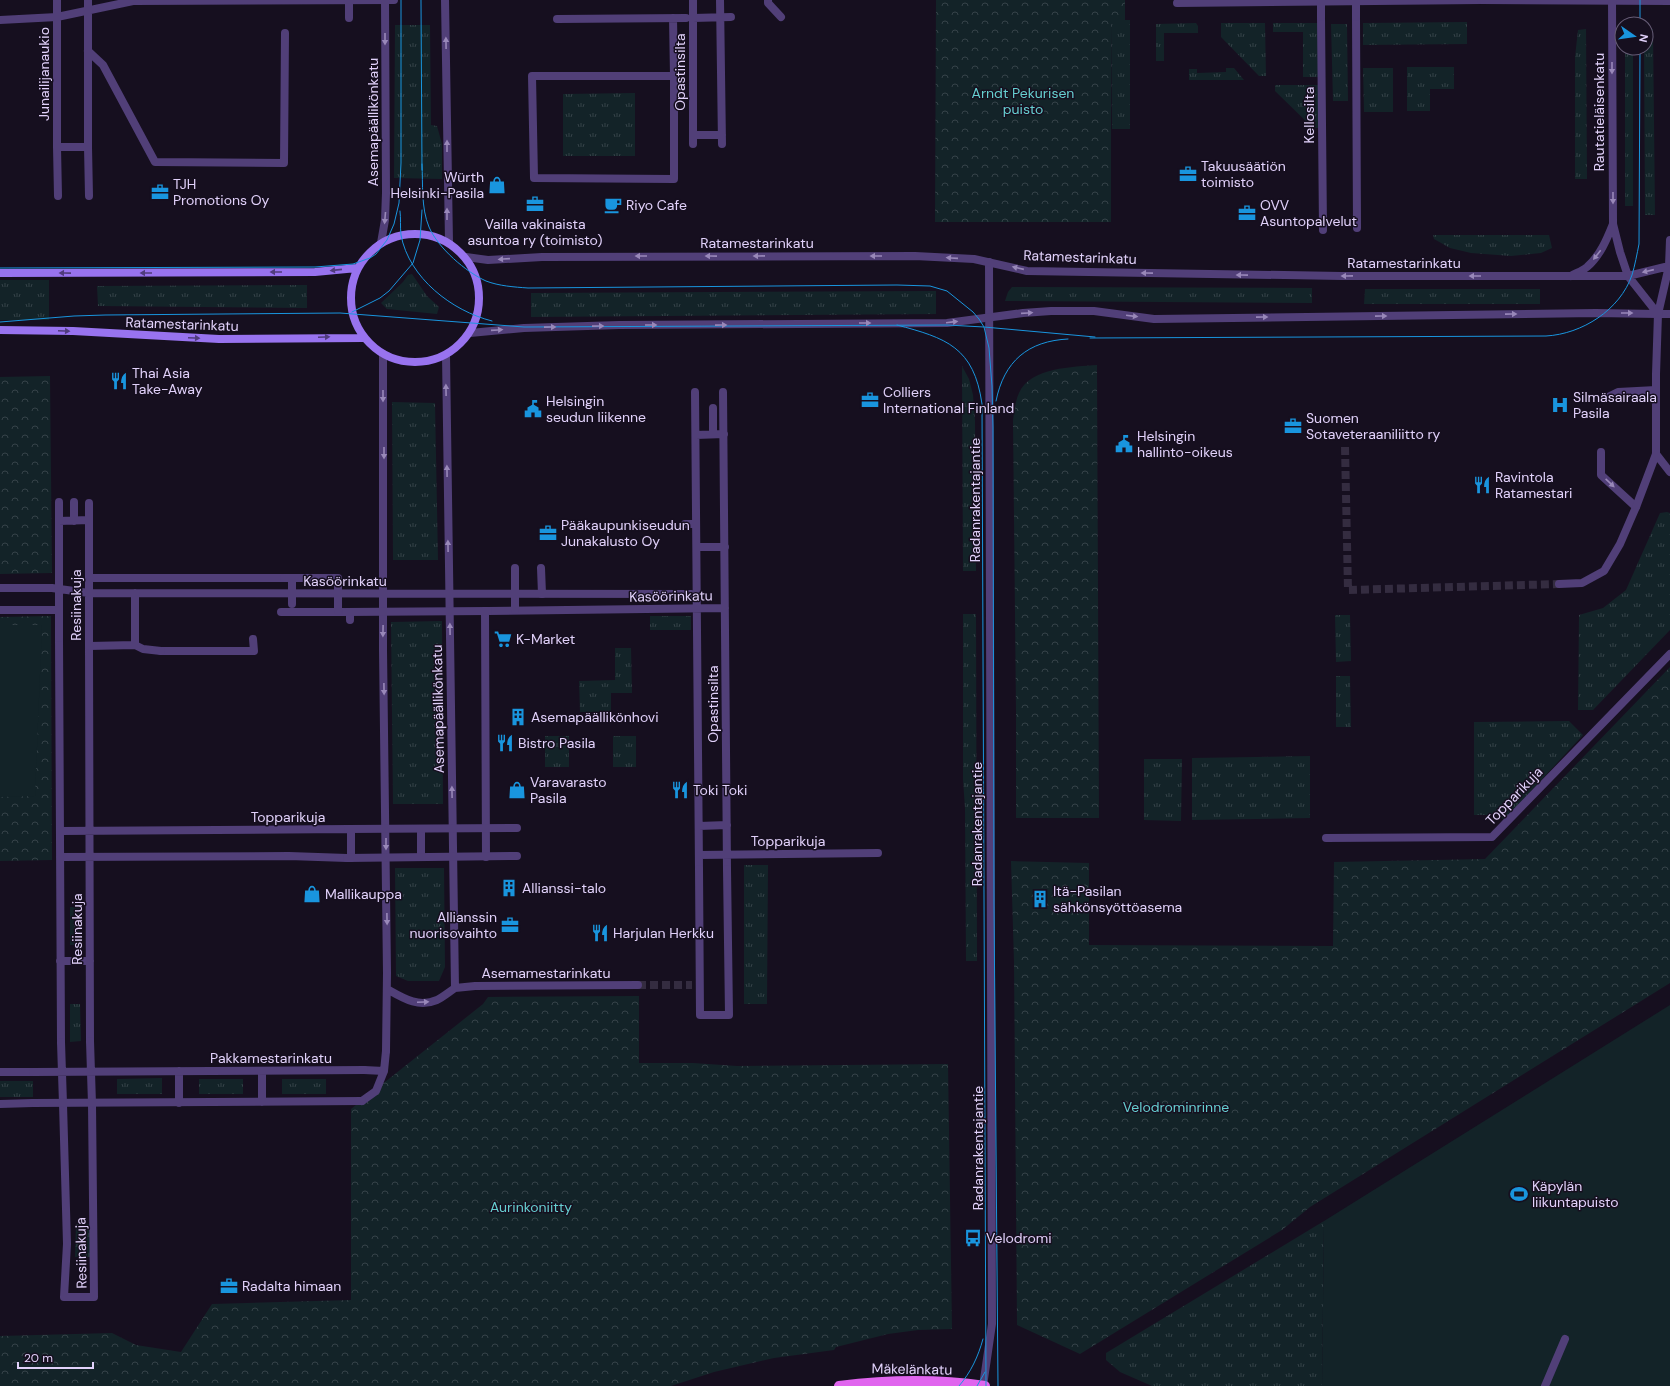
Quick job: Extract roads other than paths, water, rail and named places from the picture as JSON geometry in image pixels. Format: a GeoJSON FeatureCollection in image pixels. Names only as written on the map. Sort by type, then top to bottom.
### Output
{"type":"FeatureCollection","features":[{"type":"Feature","properties":{"kind":"main road"},"geometry":{"type":"LineString","coordinates":[[420,234],[435,236],[449,242],[466,257],[473,269],[478,283],[479,299],[477,317],[470,333],[460,344],[446,355],[427,361],[400,361],[377,351],[363,338],[357,328],[350,306],[351,286],[357,268],[362,261],[381,243],[401,235],[420,234]]}},
{"type":"Feature","properties":{"kind":"main road"},"geometry":{"type":"LineString","coordinates":[[0,273],[315,272],[357,268]]}},
{"type":"Feature","properties":{"kind":"main road","name":"Ratamestarinkatu"},"geometry":{"type":"LineString","coordinates":[[0,330],[74,331],[219,339],[363,338]]}},
{"type":"Feature","properties":{"kind":"main road","name":"Mäkelänkatu"},"geometry":{"type":"LineString","coordinates":[[839,1386],[873,1382],[914,1381],[984,1386]]}},
{"type":"Feature","properties":{"kind":"street","name":"Junailijanaukio"},"geometry":{"type":"LineString","coordinates":[[57,0],[58,196]]}},
{"type":"Feature","properties":{"kind":"street"},"geometry":{"type":"LineString","coordinates":[[88,0],[89,196]]}},
{"type":"Feature","properties":{"kind":"street"},"geometry":{"type":"LineString","coordinates":[[0,20],[57,17],[133,0],[394,0]]}},
{"type":"Feature","properties":{"kind":"street"},"geometry":{"type":"LineString","coordinates":[[349,0],[349,18]]}},
{"type":"Feature","properties":{"kind":"street","name":"Asemapäällikönkatu"},"geometry":{"type":"LineString","coordinates":[[381,243],[385,220],[386,193],[385,0]]}},
{"type":"Feature","properties":{"kind":"street"},"geometry":{"type":"LineString","coordinates":[[446,0],[449,242]]}},
{"type":"Feature","properties":{"kind":"street","name":"Opastinsilta"},"geometry":{"type":"LineString","coordinates":[[693,0],[690,18],[693,144]]}},
{"type":"Feature","properties":{"kind":"street"},"geometry":{"type":"LineString","coordinates":[[720,0],[722,144]]}},
{"type":"Feature","properties":{"kind":"street"},"geometry":{"type":"LineString","coordinates":[[768,0],[768,3],[781,17]]}},
{"type":"Feature","properties":{"kind":"street","name":"Kellosilta"},"geometry":{"type":"LineString","coordinates":[[1321,0],[1323,230]]}},
{"type":"Feature","properties":{"kind":"street"},"geometry":{"type":"LineString","coordinates":[[1356,0],[1357,228]]}},
{"type":"Feature","properties":{"kind":"street"},"geometry":{"type":"LineString","coordinates":[[1177,3],[1482,0],[1670,1]]}},
{"type":"Feature","properties":{"kind":"street","name":"Rautatieläisenkatu"},"geometry":{"type":"LineString","coordinates":[[1612,0],[1613,224],[1628,276],[1658,314]]}},
{"type":"Feature","properties":{"kind":"street"},"geometry":{"type":"LineString","coordinates":[[557,19],[731,17]]}},
{"type":"Feature","properties":{"kind":"street"},"geometry":{"type":"LineString","coordinates":[[673,18],[674,76],[674,179],[534,178],[532,76],[674,76]]}},
{"type":"Feature","properties":{"kind":"street"},"geometry":{"type":"LineString","coordinates":[[88,51],[103,65],[155,162],[284,163],[285,33]]}},
{"type":"Feature","properties":{"kind":"street"},"geometry":{"type":"LineString","coordinates":[[693,135],[722,135]]}},
{"type":"Feature","properties":{"kind":"street"},"geometry":{"type":"LineString","coordinates":[[57,147],[88,147]]}},
{"type":"Feature","properties":{"kind":"street","name":"Rautatieläisenkatu"},"geometry":{"type":"LineString","coordinates":[[1570,277],[1587,267],[1609,236],[1613,224]]}},
{"type":"Feature","properties":{"kind":"street"},"geometry":{"type":"LineString","coordinates":[[1559,584],[1582,583],[1604,571],[1620,544],[1656,454],[1658,314],[1670,266],[1670,240]]}},
{"type":"Feature","properties":{"kind":"street","name":"Ratamestarinkatu"},"geometry":{"type":"LineString","coordinates":[[466,257],[488,260],[524,257],[573,256],[908,256],[947,257],[989,262],[1027,271],[1296,276],[1628,276],[1670,266]]}},
{"type":"Feature","properties":{"kind":"street","name":"Radanrakentajantie"},"geometry":{"type":"LineString","coordinates":[[984,1386],[992,1324],[989,262]]}},
{"type":"Feature","properties":{"kind":"street"},"geometry":{"type":"LineString","coordinates":[[470,333],[524,328],[619,326],[947,323],[1024,313],[1086,311],[1154,319],[1596,313],[1670,314]]}},
{"type":"Feature","properties":{"kind":"street"},"geometry":{"type":"LineString","coordinates":[[0,1104],[179,1103],[205,1106],[262,1102],[362,1101],[376,1091],[384,1071],[386,1051],[387,989],[383,354]]}},
{"type":"Feature","properties":{"kind":"street","name":"Asemapäällikönkatu"},"geometry":{"type":"LineString","coordinates":[[446,355],[454,988]]}},
{"type":"Feature","properties":{"kind":"street"},"geometry":{"type":"LineString","coordinates":[[1608,397],[1618,392],[1656,390]]}},
{"type":"Feature","properties":{"kind":"street","name":"Opastinsilta"},"geometry":{"type":"LineString","coordinates":[[695,392],[697,547],[694,609],[699,826],[696,985],[700,1015],[729,1015],[724,392]]}},
{"type":"Feature","properties":{"kind":"street"},"geometry":{"type":"LineString","coordinates":[[713,408],[713,434]]}},
{"type":"Feature","properties":{"kind":"street"},"geometry":{"type":"LineString","coordinates":[[696,434],[724,434]]}},
{"type":"Feature","properties":{"kind":"street"},"geometry":{"type":"LineString","coordinates":[[1601,452],[1601,474],[1636,507]]}},
{"type":"Feature","properties":{"kind":"street"},"geometry":{"type":"LineString","coordinates":[[1656,454],[1670,472]]}},
{"type":"Feature","properties":{"kind":"street","name":"Resiinakuja"},"geometry":{"type":"LineString","coordinates":[[59,502],[61,1072],[68,1244],[64,1297],[94,1297],[90,1041],[89,502]]}},
{"type":"Feature","properties":{"kind":"street"},"geometry":{"type":"LineString","coordinates":[[74,502],[74,521]]}},
{"type":"Feature","properties":{"kind":"street"},"geometry":{"type":"LineString","coordinates":[[59,521],[89,520]]}},
{"type":"Feature","properties":{"kind":"street"},"geometry":{"type":"LineString","coordinates":[[685,524],[696,524]]}},
{"type":"Feature","properties":{"kind":"street"},"geometry":{"type":"LineString","coordinates":[[697,547],[725,547]]}},
{"type":"Feature","properties":{"kind":"street"},"geometry":{"type":"LineString","coordinates":[[515,568],[515,610]]}},
{"type":"Feature","properties":{"kind":"street"},"geometry":{"type":"LineString","coordinates":[[541,568],[542,594]]}},
{"type":"Feature","properties":{"kind":"street"},"geometry":{"type":"LineString","coordinates":[[89,578],[338,578],[338,611]]}},
{"type":"Feature","properties":{"kind":"street"},"geometry":{"type":"LineString","coordinates":[[288,578],[292,612]]}},
{"type":"Feature","properties":{"kind":"street","name":"Kasöörinkatu"},"geometry":{"type":"LineString","coordinates":[[0,588],[60,589],[89,593],[449,595],[691,594]]}},
{"type":"Feature","properties":{"kind":"street"},"geometry":{"type":"LineString","coordinates":[[135,645],[136,593]]}},
{"type":"Feature","properties":{"kind":"street","name":"Kasöörinkatu"},"geometry":{"type":"LineString","coordinates":[[281,612],[338,611],[350,616],[515,610],[725,608]]}},
{"type":"Feature","properties":{"kind":"street"},"geometry":{"type":"LineString","coordinates":[[0,610],[59,610]]}},
{"type":"Feature","properties":{"kind":"street"},"geometry":{"type":"LineString","coordinates":[[485,611],[486,857]]}},
{"type":"Feature","properties":{"kind":"street"},"geometry":{"type":"LineString","coordinates":[[90,646],[135,645],[143,649],[161,651],[254,651],[253,639]]}},
{"type":"Feature","properties":{"kind":"street","name":"Topparikuja"},"geometry":{"type":"LineString","coordinates":[[1326,838],[1492,837],[1670,654]]}},
{"type":"Feature","properties":{"kind":"street"},"geometry":{"type":"LineString","coordinates":[[699,826],[727,825]]}},
{"type":"Feature","properties":{"kind":"street","name":"Topparikuja"},"geometry":{"type":"LineString","coordinates":[[60,831],[517,828]]}},
{"type":"Feature","properties":{"kind":"street"},"geometry":{"type":"LineString","coordinates":[[349,858],[350,829]]}},
{"type":"Feature","properties":{"kind":"street"},"geometry":{"type":"LineString","coordinates":[[421,829],[421,857]]}},
{"type":"Feature","properties":{"kind":"street","name":"Topparikuja"},"geometry":{"type":"LineString","coordinates":[[699,855],[878,853]]}},
{"type":"Feature","properties":{"kind":"street"},"geometry":{"type":"LineString","coordinates":[[60,857],[289,856],[349,858],[517,856]]}},
{"type":"Feature","properties":{"kind":"street"},"geometry":{"type":"LineString","coordinates":[[60,961],[90,961]]}},
{"type":"Feature","properties":{"kind":"street","name":"Asemamestarinkatu"},"geometry":{"type":"LineString","coordinates":[[454,988],[476,986],[638,985]]}},
{"type":"Feature","properties":{"kind":"street"},"geometry":{"type":"LineString","coordinates":[[387,989],[411,1002],[424,1003],[437,1000],[454,988]]}},
{"type":"Feature","properties":{"kind":"street"},"geometry":{"type":"LineString","coordinates":[[179,1071],[179,1103]]}},
{"type":"Feature","properties":{"kind":"street"},"geometry":{"type":"LineString","coordinates":[[262,1071],[262,1102]]}},
{"type":"Feature","properties":{"kind":"street","name":"Pakkamestarinkatu"},"geometry":{"type":"LineString","coordinates":[[0,1072],[384,1071]]}},
{"type":"Feature","properties":{"kind":"street"},"geometry":{"type":"LineString","coordinates":[[1545,1386],[1565,1338]]}},
{"type":"Feature","properties":{"kind":"tunnel"},"geometry":{"type":"LineString","coordinates":[[1345,447],[1348,590],[1559,584]]}},
{"type":"Feature","properties":{"kind":"tunnel"},"geometry":{"type":"LineString","coordinates":[[638,985],[692,985]]}},
{"type":"Feature","properties":{"kind":"tram line"},"geometry":{"type":"LineString","coordinates":[[0,268],[315,267],[353,264],[370,258],[376,254],[387,240],[394,224],[399,203],[401,163],[401,0]]}},
{"type":"Feature","properties":{"kind":"tram line"},"geometry":{"type":"LineString","coordinates":[[421,0],[422,170]]}},
{"type":"Feature","properties":{"kind":"tram line"},"geometry":{"type":"LineString","coordinates":[[1640,0],[1640,16]]}},
{"type":"Feature","properties":{"kind":"tram line"},"geometry":{"type":"LineString","coordinates":[[1090,338],[1546,336],[1573,331],[1586,325],[1598,318],[1619,299],[1632,275],[1639,244],[1640,56]]}},
{"type":"Feature","properties":{"kind":"tram line"},"geometry":{"type":"LineString","coordinates":[[422,164],[423,196],[426,220],[433,235],[453,258],[470,272],[491,283],[528,288],[930,286],[947,291],[973,312],[984,327],[989,348],[993,427],[994,904],[998,1386]]}},
{"type":"Feature","properties":{"kind":"tram line"},"geometry":{"type":"LineString","coordinates":[[352,312],[380,298],[389,291],[413,263],[420,240],[422,210]]}},
{"type":"Feature","properties":{"kind":"tram line"},"geometry":{"type":"LineString","coordinates":[[400,211],[401,235],[406,251],[413,265],[423,278],[434,290],[448,301],[477,316],[492,321]]}},
{"type":"Feature","properties":{"kind":"tram line"},"geometry":{"type":"LineString","coordinates":[[0,322],[105,315],[340,313],[524,327],[947,325],[1095,337]]}},
{"type":"Feature","properties":{"kind":"tram line"},"geometry":{"type":"LineString","coordinates":[[897,325],[930,335],[943,341],[955,348],[965,357],[972,369],[978,385],[982,404],[986,1386]]}},
{"type":"Feature","properties":{"kind":"tram line"},"geometry":{"type":"LineString","coordinates":[[996,401],[1005,375],[1012,364],[1020,356],[1041,344],[1068,339]]}},
{"type":"Feature","properties":{"kind":"tram line"},"geometry":{"type":"LineString","coordinates":[[959,1386],[974,1364],[983,1339]]}},
{"type":"Feature","properties":{"kind":"tram line"},"geometry":{"type":"LineString","coordinates":[[977,1386],[985,1372]]}},
{"type":"Feature","properties":{"kind":"place","name":"Takuusäätiön toimisto"},"geometry":{"type":"Point","coordinates":[1188,174]}},
{"type":"Feature","properties":{"kind":"place","name":"Würth Helsinki-Pasila"},"geometry":{"type":"Point","coordinates":[497,185]}},
{"type":"Feature","properties":{"kind":"place","name":"TJH Promotions Oy"},"geometry":{"type":"Point","coordinates":[160,192]}},
{"type":"Feature","properties":{"kind":"place","name":"Vailla vakinaista asuntoa ry (toimisto)"},"geometry":{"type":"Point","coordinates":[535,204]}},
{"type":"Feature","properties":{"kind":"place","name":"Riyo Cafe"},"geometry":{"type":"Point","coordinates":[613,205]}},
{"type":"Feature","properties":{"kind":"place","name":"OVV Asuntopalvelut"},"geometry":{"type":"Point","coordinates":[1247,213]}},
{"type":"Feature","properties":{"kind":"place","name":"Thai Asia Take-Away"},"geometry":{"type":"Point","coordinates":[119,381]}},
{"type":"Feature","properties":{"kind":"place","name":"Colliers International Finland"},"geometry":{"type":"Point","coordinates":[870,400]}},
{"type":"Feature","properties":{"kind":"place","name":"Silmäsairaala Pasila"},"geometry":{"type":"Point","coordinates":[1560,405]}},
{"type":"Feature","properties":{"kind":"place","name":"Helsingin seudun liikenne"},"geometry":{"type":"Point","coordinates":[533,409]}},
{"type":"Feature","properties":{"kind":"place","name":"Suomen Sotaveteraaniliitto ry"},"geometry":{"type":"Point","coordinates":[1293,426]}},
{"type":"Feature","properties":{"kind":"place","name":"Helsingin hallinto-oikeus"},"geometry":{"type":"Point","coordinates":[1124,444]}},
{"type":"Feature","properties":{"kind":"place","name":"Ravintola Ratamestari"},"geometry":{"type":"Point","coordinates":[1482,485]}},
{"type":"Feature","properties":{"kind":"place","name":"Pääkaupunkiseudun Junakalusto Oy"},"geometry":{"type":"Point","coordinates":[548,533]}},
{"type":"Feature","properties":{"kind":"place","name":"K-Market"},"geometry":{"type":"Point","coordinates":[503,639]}},
{"type":"Feature","properties":{"kind":"place","name":"Asemapäällikönhovi"},"geometry":{"type":"Point","coordinates":[518,717]}},
{"type":"Feature","properties":{"kind":"place","name":"Bistro Pasila"},"geometry":{"type":"Point","coordinates":[505,743]}},
{"type":"Feature","properties":{"kind":"place","name":"Varavarasto Pasila"},"geometry":{"type":"Point","coordinates":[517,790]}},
{"type":"Feature","properties":{"kind":"place","name":"Toki Toki"},"geometry":{"type":"Point","coordinates":[680,790]}},
{"type":"Feature","properties":{"kind":"place","name":"Allianssi-talo"},"geometry":{"type":"Point","coordinates":[509,888]}},
{"type":"Feature","properties":{"kind":"place","name":"Mallikauppa"},"geometry":{"type":"Point","coordinates":[312,894]}},
{"type":"Feature","properties":{"kind":"place","name":"Itä-Pasilan sähkönsyöttöasema"},"geometry":{"type":"Point","coordinates":[1040,899]}},
{"type":"Feature","properties":{"kind":"place","name":"Allianssin nuorisovaihto"},"geometry":{"type":"Point","coordinates":[510,925]}},
{"type":"Feature","properties":{"kind":"place","name":"Harjulan Herkku"},"geometry":{"type":"Point","coordinates":[600,933]}},
{"type":"Feature","properties":{"kind":"place","name":"Käpylän liikuntapuisto"},"geometry":{"type":"Point","coordinates":[1519,1194]}},
{"type":"Feature","properties":{"kind":"place","name":"Velodromi"},"geometry":{"type":"Point","coordinates":[973,1238]}},
{"type":"Feature","properties":{"kind":"place","name":"Radalta himaan"},"geometry":{"type":"Point","coordinates":[229,1286]}},
{"type":"Feature","properties":{"kind":"park label","name":"Arndt Pekurisen puisto"},"geometry":{"type":"Point","coordinates":[1023,102]}},
{"type":"Feature","properties":{"kind":"park label","name":"Velodrominrinne"},"geometry":{"type":"Point","coordinates":[1176,1107]}},
{"type":"Feature","properties":{"kind":"park label","name":"Aurinkoniitty"},"geometry":{"type":"Point","coordinates":[531,1207]}}]}
